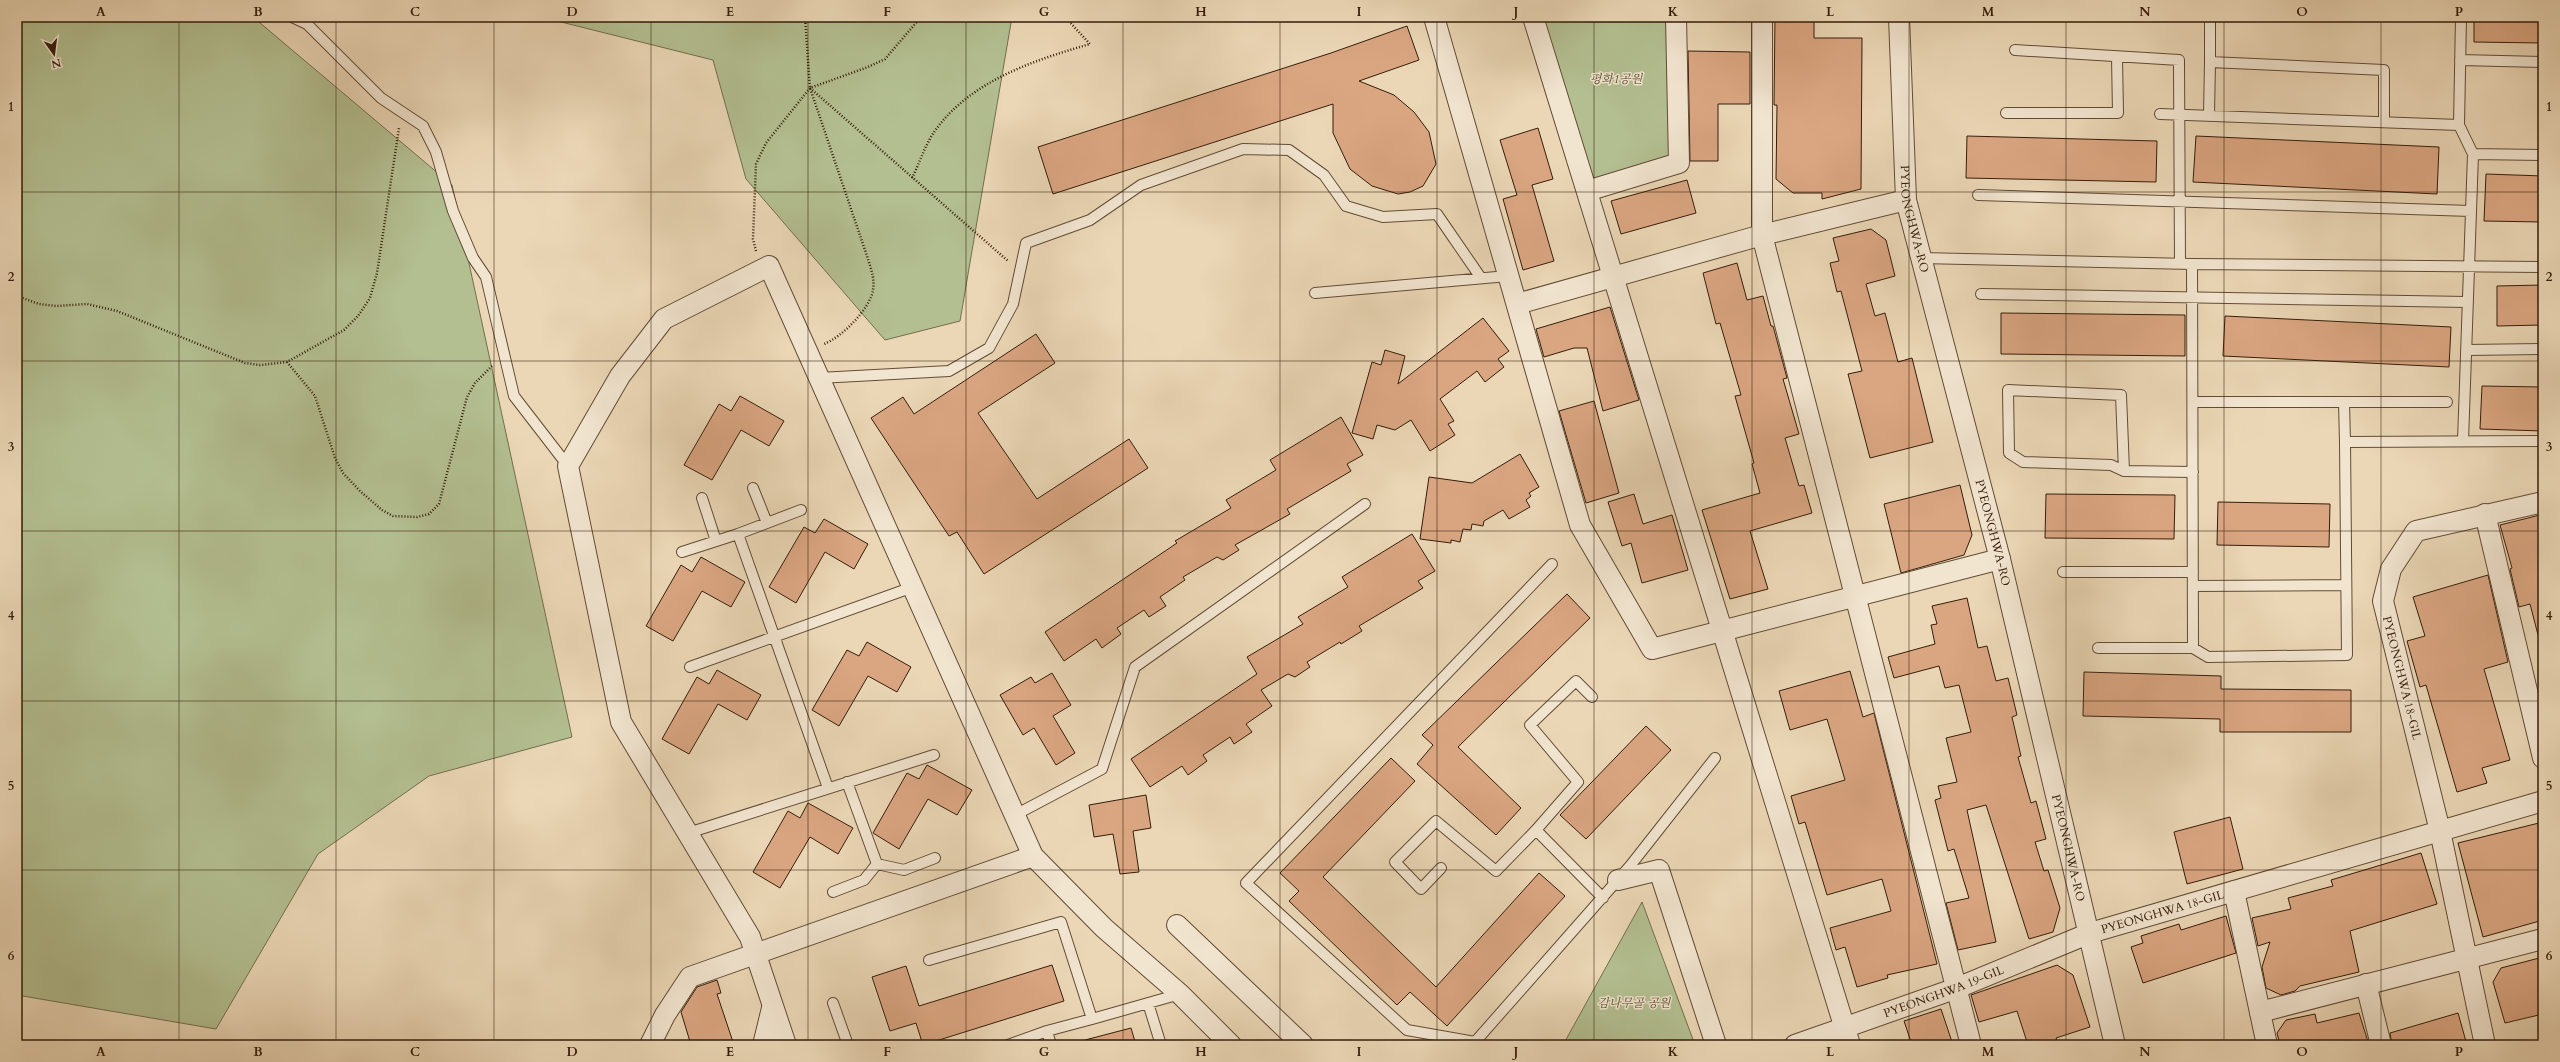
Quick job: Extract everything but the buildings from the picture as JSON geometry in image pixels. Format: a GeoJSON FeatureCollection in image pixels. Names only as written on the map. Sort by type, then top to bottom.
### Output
{"type":"FeatureCollection","features":[{"type":"Feature","properties":{"kind":"street"},"geometry":{"type":"LineString","coordinates":[[1434,17],[1580,525],[1652,649],[2000,559]]}},
{"type":"Feature","properties":{"kind":"street"},"geometry":{"type":"LineString","coordinates":[[1533,17],[1721,631],[1848,1036]]}},
{"type":"Feature","properties":{"kind":"street"},"geometry":{"type":"LineString","coordinates":[[1587,191],[1678,163],[1676,17]]}},
{"type":"Feature","properties":{"kind":"street"},"geometry":{"type":"LineString","coordinates":[[1762,17],[1762,235],[1857,596],[1971,1045]]}},
{"type":"Feature","properties":{"kind":"street","name":"PYEONGHWA-RO"},"geometry":{"type":"LineString","coordinates":[[1899,17],[1906,200],[2000,559],[2090,933],[2115,1045]]}},
{"type":"Feature","properties":{"kind":"street"},"geometry":{"type":"LineString","coordinates":[[1517,304],[1613,275],[1762,235],[1906,200]]}},
{"type":"Feature","properties":{"kind":"street"},"geometry":{"type":"LineString","coordinates":[[786,1045],[772,1008],[750,937],[621,722],[568,466],[620,376],[664,319],[769,266],[1033,856],[1104,928],[1180,994],[1231,1045]]}},
{"type":"Feature","properties":{"kind":"street"},"geometry":{"type":"LineString","coordinates":[[2543,502],[2485,514],[2543,758]]}},
{"type":"Feature","properties":{"kind":"street","name":"PYEONGHWA 18-GIL"},"geometry":{"type":"LineString","coordinates":[[2485,514],[2416,531],[2391,569],[2383,602],[2440,831],[2486,1045]]}},
{"type":"Feature","properties":{"kind":"street","name":"PYEONGHWA 18-GIL"},"geometry":{"type":"LineString","coordinates":[[2090,933],[2543,801]]}},
{"type":"Feature","properties":{"kind":"street"},"geometry":{"type":"LineString","coordinates":[[650,1045],[665,1015],[690,977],[1033,856]]}},
{"type":"Feature","properties":{"kind":"street"},"geometry":{"type":"LineString","coordinates":[[1618,880],[1659,870],[1716,1045]]}},
{"type":"Feature","properties":{"kind":"street","name":"PYEONGHWA 18-GIL"},"geometry":{"type":"LineString","coordinates":[[2234,891],[2267,1045]]}},
{"type":"Feature","properties":{"kind":"street"},"geometry":{"type":"LineString","coordinates":[[1177,925],[1302,1045]]}},
{"type":"Feature","properties":{"kind":"street","name":"PYEONGHWA 19-GIL"},"geometry":{"type":"LineString","coordinates":[[1795,1045],[1848,1036],[1957,988],[2090,933]]}},
{"type":"Feature","properties":{"kind":"street"},"geometry":{"type":"LineString","coordinates":[[2260,1012],[2467,958],[2543,940]]}},
{"type":"Feature","properties":{"kind":"street"},"geometry":{"type":"LineString","coordinates":[[2366,984],[2381,1045]]}},
{"type":"Feature","properties":{"kind":"street"},"geometry":{"type":"LineString","coordinates":[[763,1045],[772,1008]]}},
{"type":"Feature","properties":{"kind":"lane"},"geometry":{"type":"LineString","coordinates":[[292,17],[307,24],[381,98],[423,126],[436,152],[453,211],[473,258],[486,277],[503,356],[514,396],[568,466]]}},
{"type":"Feature","properties":{"kind":"lane"},"geometry":{"type":"LineString","coordinates":[[2209,115],[2210,17]]}},
{"type":"Feature","properties":{"kind":"lane"},"geometry":{"type":"LineString","coordinates":[[2461,17],[2459,125],[2473,154],[2463,441]]}},
{"type":"Feature","properties":{"kind":"lane"},"geometry":{"type":"LineString","coordinates":[[2015,50],[2179,60],[2180,263]]}},
{"type":"Feature","properties":{"kind":"lane"},"geometry":{"type":"LineString","coordinates":[[2006,113],[2118,113],[2117,57]]}},
{"type":"Feature","properties":{"kind":"lane"},"geometry":{"type":"LineString","coordinates":[[2460,60],[2543,62]]}},
{"type":"Feature","properties":{"kind":"lane"},"geometry":{"type":"LineString","coordinates":[[2210,62],[2384,70],[2384,122]]}},
{"type":"Feature","properties":{"kind":"lane"},"geometry":{"type":"LineString","coordinates":[[2160,114],[2459,125]]}},
{"type":"Feature","properties":{"kind":"lane"},"geometry":{"type":"LineString","coordinates":[[819,378],[949,372],[989,348],[1012,304],[1026,243],[1090,220],[1141,185],[1243,149],[1290,150],[1324,175],[1346,206],[1383,217],[1437,214],[1481,278]]}},
{"type":"Feature","properties":{"kind":"lane"},"geometry":{"type":"LineString","coordinates":[[2473,154],[2543,155]]}},
{"type":"Feature","properties":{"kind":"lane"},"geometry":{"type":"LineString","coordinates":[[1978,195],[2471,211]]}},
{"type":"Feature","properties":{"kind":"lane"},"geometry":{"type":"LineString","coordinates":[[1920,258],[2192,264],[2543,267]]}},
{"type":"Feature","properties":{"kind":"lane"},"geometry":{"type":"LineString","coordinates":[[2192,264],[2193,648]]}},
{"type":"Feature","properties":{"kind":"lane"},"geometry":{"type":"LineString","coordinates":[[1315,293],[1508,276]]}},
{"type":"Feature","properties":{"kind":"lane"},"geometry":{"type":"LineString","coordinates":[[1981,294],[2468,302]]}},
{"type":"Feature","properties":{"kind":"lane"},"geometry":{"type":"LineString","coordinates":[[2466,350],[2543,349]]}},
{"type":"Feature","properties":{"kind":"lane"},"geometry":{"type":"LineString","coordinates":[[2124,471],[2120,395],[2008,390],[2009,453],[2023,462],[2111,465],[2124,471],[2193,472]]}},
{"type":"Feature","properties":{"kind":"lane"},"geometry":{"type":"LineString","coordinates":[[2193,402],[2447,402]]}},
{"type":"Feature","properties":{"kind":"lane"},"geometry":{"type":"LineString","coordinates":[[2098,648],[2193,648],[2208,657],[2347,655],[2344,402]]}},
{"type":"Feature","properties":{"kind":"lane"},"geometry":{"type":"LineString","coordinates":[[2345,442],[2543,441]]}},
{"type":"Feature","properties":{"kind":"lane"},"geometry":{"type":"LineString","coordinates":[[754,488],[767,523]]}},
{"type":"Feature","properties":{"kind":"lane"},"geometry":{"type":"LineString","coordinates":[[702,498],[716,541]]}},
{"type":"Feature","properties":{"kind":"lane"},"geometry":{"type":"LineString","coordinates":[[1015,815],[1102,769],[1135,667],[1365,504]]}},
{"type":"Feature","properties":{"kind":"lane"},"geometry":{"type":"LineString","coordinates":[[682,552],[738,534],[801,510]]}},
{"type":"Feature","properties":{"kind":"lane"},"geometry":{"type":"LineString","coordinates":[[738,534],[828,788]]}},
{"type":"Feature","properties":{"kind":"lane"},"geometry":{"type":"LineString","coordinates":[[1552,564],[1246,883],[1407,1030],[1475,1044],[1603,898],[1715,758]]}},
{"type":"Feature","properties":{"kind":"lane"},"geometry":{"type":"LineString","coordinates":[[2063,572],[2193,572]]}},
{"type":"Feature","properties":{"kind":"lane"},"geometry":{"type":"LineString","coordinates":[[2193,586],[2346,585]]}},
{"type":"Feature","properties":{"kind":"lane"},"geometry":{"type":"LineString","coordinates":[[690,667],[775,638],[913,587]]}},
{"type":"Feature","properties":{"kind":"lane"},"geometry":{"type":"LineString","coordinates":[[1441,868],[1421,889],[1395,862],[1436,821],[1496,870],[1536,830],[1578,782],[1530,725],[1576,681],[1592,697]]}},
{"type":"Feature","properties":{"kind":"lane"},"geometry":{"type":"LineString","coordinates":[[688,833],[934,755]]}},
{"type":"Feature","properties":{"kind":"lane"},"geometry":{"type":"LineString","coordinates":[[847,782],[876,864]]}},
{"type":"Feature","properties":{"kind":"lane"},"geometry":{"type":"LineString","coordinates":[[1536,830],[1603,898]]}},
{"type":"Feature","properties":{"kind":"lane"},"geometry":{"type":"LineString","coordinates":[[876,864],[904,870],[935,858]]}},
{"type":"Feature","properties":{"kind":"lane"},"geometry":{"type":"LineString","coordinates":[[833,892],[864,880],[876,864]]}},
{"type":"Feature","properties":{"kind":"lane"},"geometry":{"type":"LineString","coordinates":[[929,960],[1061,922],[1092,1019]]}},
{"type":"Feature","properties":{"kind":"lane"},"geometry":{"type":"LineString","coordinates":[[1008,1045],[1047,1032],[1180,994]]}},
{"type":"Feature","properties":{"kind":"lane"},"geometry":{"type":"LineString","coordinates":[[833,1003],[848,1045]]}},
{"type":"Feature","properties":{"kind":"lane"},"geometry":{"type":"LineString","coordinates":[[1148,1003],[1161,1045]]}},
{"type":"Feature","properties":{"kind":"lane"},"geometry":{"type":"LineString","coordinates":[[1047,1032],[1051,1045]]}},
{"type":"Feature","properties":{"kind":"path"},"geometry":{"type":"LineString","coordinates":[[805,17],[810,88],[868,259],[874,284],[868,302],[845,331],[827,342],[806,349]]}},
{"type":"Feature","properties":{"kind":"path"},"geometry":{"type":"LineString","coordinates":[[769,266],[760,257],[753,239],[756,164],[766,143],[810,88],[868,67],[884,59],[921,17]]}},
{"type":"Feature","properties":{"kind":"path"},"geometry":{"type":"LineString","coordinates":[[912,178],[936,128],[970,93],[1041,59],[1090,44],[1065,17]]}},
{"type":"Feature","properties":{"kind":"path"},"geometry":{"type":"LineString","coordinates":[[810,88],[1020,271]]}},
{"type":"Feature","properties":{"kind":"path"},"geometry":{"type":"LineString","coordinates":[[17,296],[39,304],[56,306],[87,304],[117,311],[245,363],[260,365],[287,362],[344,330],[358,316],[370,298],[377,273],[402,112]]}},
{"type":"Feature","properties":{"kind":"path"},"geometry":{"type":"LineString","coordinates":[[287,362],[315,396],[335,458],[343,473],[382,510],[393,516],[405,517],[429,514],[439,504],[467,398],[475,383],[503,356]]}},
{"type":"Feature","properties":{"kind":"green space"},"geometry":{"type":"Polygon","coordinates":[[[17,17],[253,17],[452,185],[572,737],[429,776],[318,854],[216,1029],[17,995],[17,17]]]}},
{"type":"Feature","properties":{"kind":"green space"},"geometry":{"type":"Polygon","coordinates":[[[541,17],[1012,17],[960,321],[885,340],[746,179],[713,60],[541,17]]]}},
{"type":"Feature","properties":{"kind":"green space","name":"평화1공원"},"geometry":{"type":"Polygon","coordinates":[[[1533,17],[1676,17],[1679,163],[1587,191],[1533,17]]]}},
{"type":"Feature","properties":{"kind":"green space","name":"감나무골 공원"},"geometry":{"type":"Polygon","coordinates":[[[1642,902],[1695,1045],[1563,1045],[1642,902]]]}}]}
